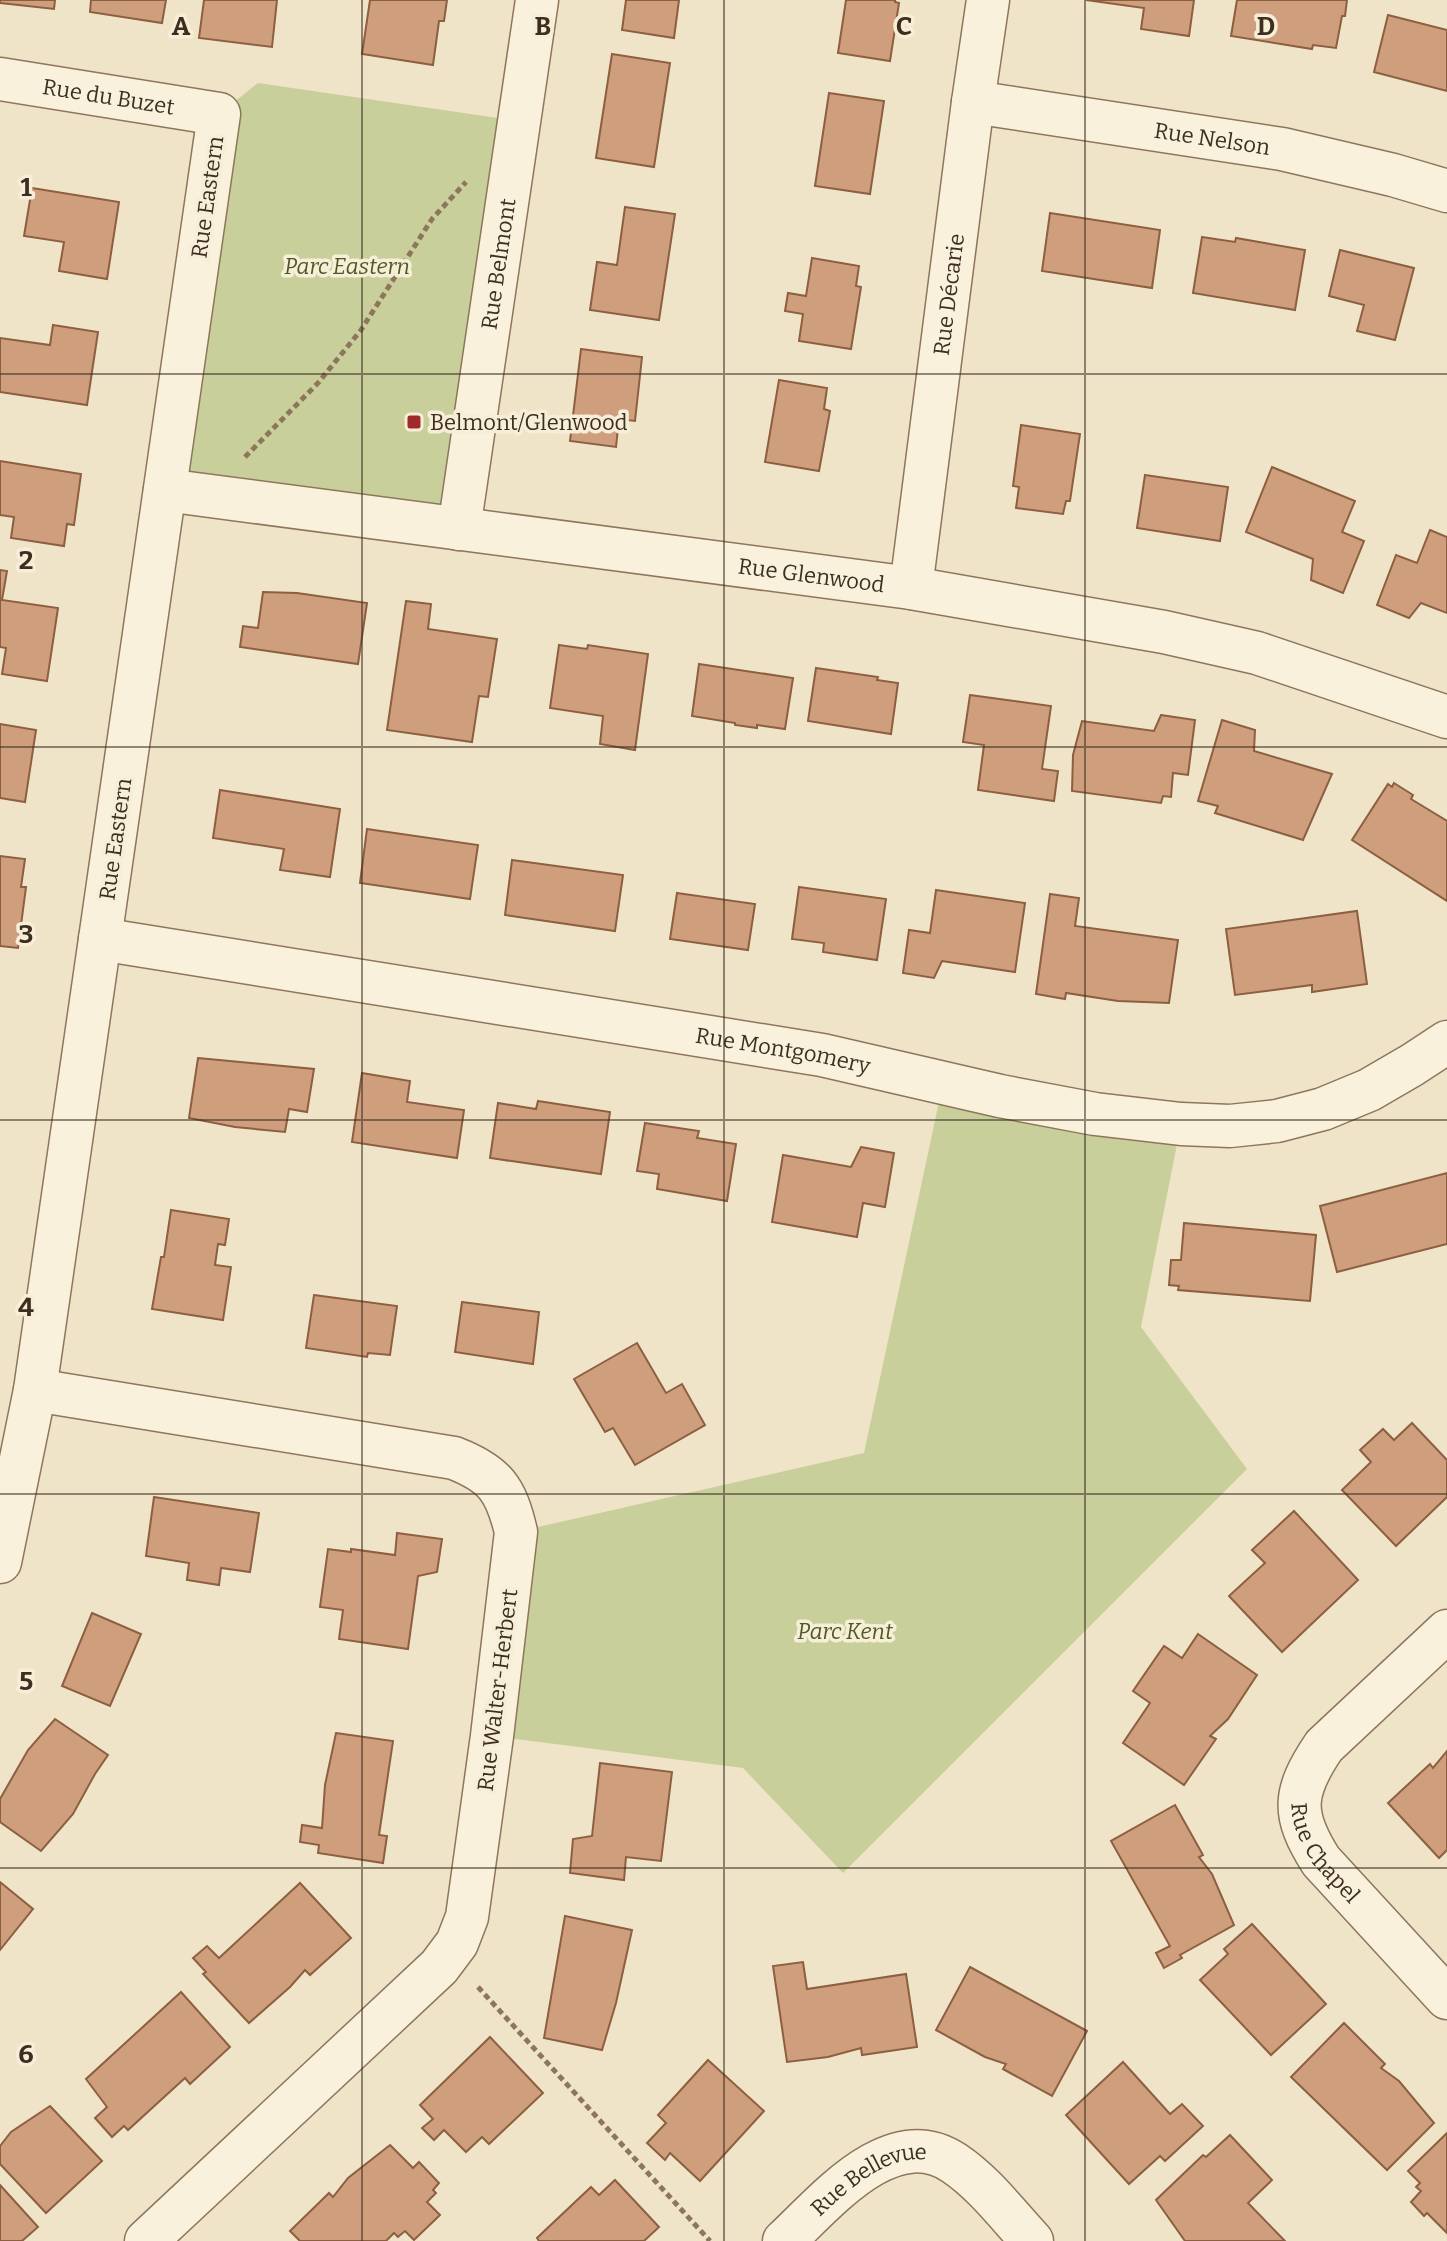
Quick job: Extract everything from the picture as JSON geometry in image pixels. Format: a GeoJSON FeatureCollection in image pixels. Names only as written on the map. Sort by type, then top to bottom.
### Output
{"type":"FeatureCollection","features":[{"type":"Feature","properties":{"kind":"street","name":"Rue Belmont"},"geometry":{"type":"LineString","coordinates":[[459,529],[537,0]]}},
{"type":"Feature","properties":{"kind":"street","name":"Rue Décarie"},"geometry":{"type":"LineString","coordinates":[[911,588],[988,0]]}},
{"type":"Feature","properties":{"kind":"street","name":"Rue du Buzet"},"geometry":{"type":"LineString","coordinates":[[0,79],[219,114]]}},
{"type":"Feature","properties":{"kind":"street","name":"Rue Nelson"},"geometry":{"type":"LineString","coordinates":[[973,102],[1282,149],[1447,191]]}},
{"type":"Feature","properties":{"kind":"street","name":"Rue Eastern"},"geometry":{"type":"LineString","coordinates":[[0,1562],[35,1390],[219,114]]}},
{"type":"Feature","properties":{"kind":"street","name":"Rue Glenwood"},"geometry":{"type":"LineString","coordinates":[[165,490],[911,588],[1212,642],[1257,653],[1447,717]]}},
{"type":"Feature","properties":{"kind":"street","name":"Rue Montgomery"},"geometry":{"type":"LineString","coordinates":[[100,939],[822,1055],[1000,1096],[1095,1114],[1181,1124],[1230,1126],[1277,1121],[1323,1109],[1369,1090],[1447,1042]]}},
{"type":"Feature","properties":{"kind":"street","name":"Rue Walter-Herbert"},"geometry":{"type":"LineString","coordinates":[[35,1390],[454,1458],[478,1467],[498,1486],[510,1505],[516,1532],[467,1917],[457,1943],[439,1967],[146,2241]]}},
{"type":"Feature","properties":{"kind":"street","name":"Rue Chapel"},"geometry":{"type":"LineString","coordinates":[[1447,1631],[1324,1746],[1309,1768],[1301,1791],[1299,1815],[1307,1838],[1321,1861],[1447,1998]]}},
{"type":"Feature","properties":{"kind":"street","name":"Rue Bellevue"},"geometry":{"type":"LineString","coordinates":[[784,2241],[857,2172],[880,2159],[903,2153],[926,2152],[950,2160],[972,2177],[1032,2241]]}},
{"type":"Feature","properties":{"kind":"path"},"geometry":{"type":"LineString","coordinates":[[243,459],[318,383],[361,330],[432,219],[468,179]]}},
{"type":"Feature","properties":{"kind":"path"},"geometry":{"type":"LineString","coordinates":[[477,1986],[710,2241]]}},
{"type":"Feature","properties":{"kind":"green space","name":"Parc Eastern"},"geometry":{"type":"Polygon","coordinates":[[[258,83],[519,121],[459,529],[165,490],[219,114],[258,83]]]}},
{"type":"Feature","properties":{"kind":"green space","name":"Parc Kent"},"geometry":{"type":"Polygon","coordinates":[[[943,1083],[1181,1124],[1141,1327],[1247,1469],[843,1873],[743,1768],[492,1736],[516,1532],[864,1453],[943,1083]]]}},
{"type":"Feature","properties":{"kind":"building"},"geometry":{"type":"Polygon","coordinates":[[[0,0],[55,0],[54,9],[0,3],[0,0]]]}},
{"type":"Feature","properties":{"kind":"building"},"geometry":{"type":"Polygon","coordinates":[[[91,0],[166,0],[162,23],[90,12],[91,0]]]}},
{"type":"Feature","properties":{"kind":"building"},"geometry":{"type":"Polygon","coordinates":[[[204,0],[277,0],[272,47],[199,38],[204,0]]]}},
{"type":"Feature","properties":{"kind":"building"},"geometry":{"type":"Polygon","coordinates":[[[370,0],[447,0],[444,21],[439,21],[433,65],[362,54],[370,0]]]}},
{"type":"Feature","properties":{"kind":"building"},"geometry":{"type":"Polygon","coordinates":[[[626,0],[679,0],[674,38],[622,30],[626,0]]]}},
{"type":"Feature","properties":{"kind":"building"},"geometry":{"type":"Polygon","coordinates":[[[846,0],[895,0],[899,3],[890,61],[838,53],[846,0]]]}},
{"type":"Feature","properties":{"kind":"building"},"geometry":{"type":"Polygon","coordinates":[[[1086,0],[1194,0],[1189,36],[1141,29],[1144,8],[1086,0]]]}},
{"type":"Feature","properties":{"kind":"building"},"geometry":{"type":"Polygon","coordinates":[[[1237,0],[1347,0],[1336,48],[1313,45],[1312,49],[1231,36],[1237,0]]]}},
{"type":"Feature","properties":{"kind":"building"},"geometry":{"type":"Polygon","coordinates":[[[1388,15],[1447,30],[1447,91],[1374,72],[1388,15]]]}},
{"type":"Feature","properties":{"kind":"building"},"geometry":{"type":"Polygon","coordinates":[[[612,54],[670,63],[654,167],[596,158],[612,54]]]}},
{"type":"Feature","properties":{"kind":"building"},"geometry":{"type":"Polygon","coordinates":[[[829,93],[884,101],[870,194],[815,186],[829,93]]]}},
{"type":"Feature","properties":{"kind":"building"},"geometry":{"type":"Polygon","coordinates":[[[32,188],[119,202],[107,279],[59,271],[64,242],[24,236],[32,188]]]}},
{"type":"Feature","properties":{"kind":"building"},"geometry":{"type":"Polygon","coordinates":[[[625,207],[675,214],[659,320],[590,310],[597,262],[617,265],[625,207]]]}},
{"type":"Feature","properties":{"kind":"building"},"geometry":{"type":"Polygon","coordinates":[[[1050,213],[1160,230],[1152,288],[1042,271],[1050,213]]]}},
{"type":"Feature","properties":{"kind":"building"},"geometry":{"type":"Polygon","coordinates":[[[1202,237],[1235,242],[1236,238],[1305,250],[1295,310],[1193,293],[1202,237]]]}},
{"type":"Feature","properties":{"kind":"building"},"geometry":{"type":"Polygon","coordinates":[[[1340,250],[1414,268],[1395,340],[1357,331],[1364,305],[1329,296],[1340,250]]]}},
{"type":"Feature","properties":{"kind":"building"},"geometry":{"type":"Polygon","coordinates":[[[812,258],[859,266],[856,286],[861,287],[851,349],[799,341],[803,314],[785,311],[788,293],[806,296],[812,258]]]}},
{"type":"Feature","properties":{"kind":"building"},"geometry":{"type":"Polygon","coordinates":[[[53,325],[98,332],[87,405],[0,392],[0,338],[50,345],[53,325]]]}},
{"type":"Feature","properties":{"kind":"building"},"geometry":{"type":"Polygon","coordinates":[[[581,349],[642,357],[635,421],[619,419],[616,447],[570,441],[581,349]]]}},
{"type":"Feature","properties":{"kind":"building"},"geometry":{"type":"Polygon","coordinates":[[[779,380],[827,388],[824,409],[830,411],[819,471],[765,462],[779,380]]]}},
{"type":"Feature","properties":{"kind":"building"},"geometry":{"type":"Polygon","coordinates":[[[1021,425],[1080,434],[1070,501],[1066,501],[1063,514],[1016,508],[1019,487],[1013,486],[1021,425]]]}},
{"type":"Feature","properties":{"kind":"building"},"geometry":{"type":"Polygon","coordinates":[[[0,461],[81,474],[74,525],[67,524],[64,546],[11,538],[14,517],[0,515],[0,461]]]}},
{"type":"Feature","properties":{"kind":"building"},"geometry":{"type":"Polygon","coordinates":[[[1272,467],[1355,501],[1342,532],[1364,541],[1343,593],[1311,580],[1313,559],[1246,532],[1272,467]]]}},
{"type":"Feature","properties":{"kind":"building"},"geometry":{"type":"Polygon","coordinates":[[[1145,475],[1228,487],[1220,541],[1137,528],[1145,475]]]}},
{"type":"Feature","properties":{"kind":"building"},"geometry":{"type":"Polygon","coordinates":[[[1430,530],[1447,537],[1447,613],[1421,603],[1409,618],[1377,605],[1396,555],[1417,563],[1430,530]]]}},
{"type":"Feature","properties":{"kind":"building"},"geometry":{"type":"Polygon","coordinates":[[[0,570],[7,571],[2,600],[58,608],[47,681],[2,674],[6,648],[0,647],[0,570]]]}},
{"type":"Feature","properties":{"kind":"building"},"geometry":{"type":"Polygon","coordinates":[[[263,592],[297,593],[367,603],[358,664],[240,647],[243,626],[258,628],[263,592]]]}},
{"type":"Feature","properties":{"kind":"building"},"geometry":{"type":"Polygon","coordinates":[[[406,601],[431,604],[428,629],[497,639],[488,697],[479,696],[472,742],[387,730],[406,601]]]}},
{"type":"Feature","properties":{"kind":"building"},"geometry":{"type":"Polygon","coordinates":[[[559,645],[587,649],[588,645],[648,654],[635,750],[600,744],[603,716],[550,708],[559,645]]]}},
{"type":"Feature","properties":{"kind":"building"},"geometry":{"type":"Polygon","coordinates":[[[699,664],[793,678],[785,729],[735,725],[692,716],[699,664]]]}},
{"type":"Feature","properties":{"kind":"building"},"geometry":{"type":"Polygon","coordinates":[[[816,668],[898,683],[891,734],[808,721],[816,668]]]}},
{"type":"Feature","properties":{"kind":"building"},"geometry":{"type":"Polygon","coordinates":[[[970,695],[1051,706],[1042,769],[1058,771],[1054,801],[978,790],[984,745],[963,742],[970,695]]]}},
{"type":"Feature","properties":{"kind":"building"},"geometry":{"type":"Polygon","coordinates":[[[1161,715],[1195,720],[1188,775],[1173,773],[1171,797],[1163,796],[1161,803],[1072,791],[1073,755],[1082,721],[1154,731],[1161,715]]]}},
{"type":"Feature","properties":{"kind":"building"},"geometry":{"type":"Polygon","coordinates":[[[1222,720],[1255,730],[1254,751],[1332,774],[1303,840],[1215,813],[1218,806],[1198,801],[1222,720]]]}},
{"type":"Feature","properties":{"kind":"building"},"geometry":{"type":"Polygon","coordinates":[[[0,724],[36,730],[25,802],[0,798],[0,724]]]}},
{"type":"Feature","properties":{"kind":"building"},"geometry":{"type":"Polygon","coordinates":[[[1394,783],[1413,795],[1411,799],[1447,821],[1447,901],[1352,840],[1388,784],[1392,787],[1394,783]]]}},
{"type":"Feature","properties":{"kind":"building"},"geometry":{"type":"Polygon","coordinates":[[[220,790],[340,809],[330,877],[280,870],[284,849],[213,838],[220,790]]]}},
{"type":"Feature","properties":{"kind":"building"},"geometry":{"type":"Polygon","coordinates":[[[367,829],[478,845],[470,899],[360,883],[367,829]]]}},
{"type":"Feature","properties":{"kind":"building"},"geometry":{"type":"Polygon","coordinates":[[[0,856],[25,859],[21,887],[26,887],[18,948],[0,946],[0,856]]]}},
{"type":"Feature","properties":{"kind":"building"},"geometry":{"type":"Polygon","coordinates":[[[512,860],[623,875],[615,931],[505,915],[512,860]]]}},
{"type":"Feature","properties":{"kind":"building"},"geometry":{"type":"Polygon","coordinates":[[[799,887],[886,899],[877,960],[823,952],[824,943],[792,939],[799,887]]]}},
{"type":"Feature","properties":{"kind":"building"},"geometry":{"type":"Polygon","coordinates":[[[936,890],[1025,903],[1015,972],[942,961],[934,978],[903,973],[909,930],[930,933],[936,890]]]}},
{"type":"Feature","properties":{"kind":"building"},"geometry":{"type":"Polygon","coordinates":[[[677,893],[755,904],[748,950],[670,939],[677,893]]]}},
{"type":"Feature","properties":{"kind":"building"},"geometry":{"type":"Polygon","coordinates":[[[1050,894],[1079,898],[1075,926],[1178,940],[1169,1003],[1118,1001],[1066,993],[1065,999],[1036,994],[1050,894]]]}},
{"type":"Feature","properties":{"kind":"building"},"geometry":{"type":"Polygon","coordinates":[[[1357,911],[1367,984],[1312,992],[1312,985],[1235,995],[1226,929],[1357,911]]]}},
{"type":"Feature","properties":{"kind":"building"},"geometry":{"type":"Polygon","coordinates":[[[198,1058],[314,1069],[307,1112],[289,1109],[285,1132],[189,1118],[198,1058]]]}},
{"type":"Feature","properties":{"kind":"building"},"geometry":{"type":"Polygon","coordinates":[[[362,1073],[410,1081],[407,1102],[464,1110],[457,1158],[352,1142],[362,1073]]]}},
{"type":"Feature","properties":{"kind":"building"},"geometry":{"type":"Polygon","coordinates":[[[538,1101],[610,1112],[601,1174],[490,1158],[498,1103],[536,1109],[538,1101]]]}},
{"type":"Feature","properties":{"kind":"building"},"geometry":{"type":"Polygon","coordinates":[[[645,1123],[699,1131],[697,1138],[736,1144],[727,1201],[657,1189],[659,1174],[637,1171],[645,1123]]]}},
{"type":"Feature","properties":{"kind":"building"},"geometry":{"type":"Polygon","coordinates":[[[861,1147],[894,1153],[885,1207],[863,1203],[857,1237],[772,1222],[783,1155],[851,1167],[861,1147]]]}},
{"type":"Feature","properties":{"kind":"building"},"geometry":{"type":"Polygon","coordinates":[[[1447,1173],[1447,1244],[1337,1272],[1320,1206],[1447,1173]]]}},
{"type":"Feature","properties":{"kind":"building"},"geometry":{"type":"Polygon","coordinates":[[[171,1210],[229,1219],[225,1245],[218,1244],[215,1265],[231,1267],[223,1320],[152,1309],[171,1210]]]}},
{"type":"Feature","properties":{"kind":"building"},"geometry":{"type":"Polygon","coordinates":[[[1184,1223],[1316,1235],[1310,1301],[1178,1290],[1179,1286],[1169,1285],[1171,1260],[1181,1260],[1184,1223]]]}},
{"type":"Feature","properties":{"kind":"building"},"geometry":{"type":"Polygon","coordinates":[[[314,1295],[397,1306],[390,1355],[368,1353],[367,1357],[306,1348],[314,1295]]]}},
{"type":"Feature","properties":{"kind":"building"},"geometry":{"type":"Polygon","coordinates":[[[462,1302],[539,1312],[533,1364],[455,1352],[462,1302]]]}},
{"type":"Feature","properties":{"kind":"building"},"geometry":{"type":"Polygon","coordinates":[[[637,1343],[666,1393],[682,1384],[705,1425],[635,1465],[613,1428],[605,1432],[574,1379],[637,1343]]]}},
{"type":"Feature","properties":{"kind":"building"},"geometry":{"type":"Polygon","coordinates":[[[1412,1423],[1447,1460],[1447,1497],[1396,1546],[1342,1490],[1371,1462],[1360,1450],[1383,1429],[1394,1440],[1412,1423]]]}},
{"type":"Feature","properties":{"kind":"building"},"geometry":{"type":"Polygon","coordinates":[[[154,1497],[259,1513],[250,1572],[221,1568],[219,1585],[187,1580],[189,1563],[146,1556],[154,1497]]]}},
{"type":"Feature","properties":{"kind":"building"},"geometry":{"type":"Polygon","coordinates":[[[1294,1511],[1358,1580],[1282,1652],[1229,1596],[1265,1563],[1252,1550],[1294,1511]]]}},
{"type":"Feature","properties":{"kind":"building"},"geometry":{"type":"Polygon","coordinates":[[[397,1533],[442,1539],[437,1572],[418,1576],[408,1649],[339,1639],[343,1610],[320,1607],[328,1549],[395,1555],[397,1533]]]}},
{"type":"Feature","properties":{"kind":"building"},"geometry":{"type":"Polygon","coordinates":[[[92,1613],[141,1634],[110,1706],[62,1686],[92,1613]]]}},
{"type":"Feature","properties":{"kind":"building"},"geometry":{"type":"Polygon","coordinates":[[[1198,1634],[1257,1675],[1228,1719],[1210,1736],[1216,1739],[1184,1785],[1123,1743],[1150,1703],[1133,1691],[1164,1646],[1182,1658],[1198,1634]]]}},
{"type":"Feature","properties":{"kind":"building"},"geometry":{"type":"Polygon","coordinates":[[[55,1719],[108,1755],[73,1814],[41,1851],[0,1822],[0,1799],[28,1750],[55,1719]]]}},
{"type":"Feature","properties":{"kind":"building"},"geometry":{"type":"Polygon","coordinates":[[[336,1733],[393,1741],[379,1835],[387,1836],[383,1863],[318,1853],[319,1845],[300,1842],[302,1825],[322,1828],[325,1785],[336,1733]]]}},
{"type":"Feature","properties":{"kind":"building"},"geometry":{"type":"Polygon","coordinates":[[[1447,1751],[1447,1850],[1439,1858],[1388,1803],[1430,1764],[1433,1768],[1447,1751]]]}},
{"type":"Feature","properties":{"kind":"building"},"geometry":{"type":"Polygon","coordinates":[[[600,1763],[672,1772],[661,1861],[626,1857],[624,1880],[570,1873],[573,1839],[592,1836],[600,1763]]]}},
{"type":"Feature","properties":{"kind":"building"},"geometry":{"type":"Polygon","coordinates":[[[1175,1805],[1203,1855],[1199,1857],[1212,1874],[1234,1925],[1180,1955],[1182,1958],[1164,1968],[1156,1953],[1170,1946],[1111,1841],[1175,1805]]]}},
{"type":"Feature","properties":{"kind":"building"},"geometry":{"type":"Polygon","coordinates":[[[0,1882],[33,1909],[0,1950],[0,1882]]]}},
{"type":"Feature","properties":{"kind":"building"},"geometry":{"type":"Polygon","coordinates":[[[300,1883],[351,1938],[310,1975],[305,1970],[249,2023],[203,1974],[206,1972],[193,1958],[207,1946],[219,1958],[300,1883]]]}},
{"type":"Feature","properties":{"kind":"building"},"geometry":{"type":"Polygon","coordinates":[[[565,1916],[632,1930],[602,2050],[544,2038],[565,1916]]]}},
{"type":"Feature","properties":{"kind":"building"},"geometry":{"type":"Polygon","coordinates":[[[1252,1924],[1326,2004],[1271,2055],[1200,1980],[1228,1954],[1224,1949],[1252,1924]]]}},
{"type":"Feature","properties":{"kind":"building"},"geometry":{"type":"Polygon","coordinates":[[[803,1962],[807,1989],[906,1974],[917,2047],[862,2055],[861,2048],[828,2057],[787,2062],[773,1966],[803,1962]]]}},
{"type":"Feature","properties":{"kind":"building"},"geometry":{"type":"Polygon","coordinates":[[[970,1967],[1087,2031],[1052,2096],[1003,2069],[1006,2064],[985,2057],[936,2030],[970,1967]]]}},
{"type":"Feature","properties":{"kind":"building"},"geometry":{"type":"Polygon","coordinates":[[[181,1992],[230,2047],[190,2084],[185,2078],[128,2130],[124,2126],[112,2137],[95,2118],[107,2107],[86,2079],[181,1992]]]}},
{"type":"Feature","properties":{"kind":"building"},"geometry":{"type":"Polygon","coordinates":[[[1344,2023],[1385,2064],[1381,2068],[1399,2081],[1434,2123],[1387,2170],[1291,2077],[1344,2023]]]}},
{"type":"Feature","properties":{"kind":"building"},"geometry":{"type":"Polygon","coordinates":[[[490,2037],[543,2093],[489,2144],[482,2137],[466,2152],[444,2130],[434,2140],[422,2128],[433,2119],[420,2105],[490,2037]]]}},
{"type":"Feature","properties":{"kind":"building"},"geometry":{"type":"Polygon","coordinates":[[[708,2060],[764,2111],[700,2181],[670,2153],[665,2160],[647,2143],[666,2123],[658,2115],[708,2060]]]}},
{"type":"Feature","properties":{"kind":"building"},"geometry":{"type":"Polygon","coordinates":[[[1123,2062],[1170,2114],[1182,2104],[1203,2126],[1165,2161],[1160,2156],[1129,2184],[1066,2115],[1123,2062]]]}},
{"type":"Feature","properties":{"kind":"building"},"geometry":{"type":"Polygon","coordinates":[[[50,2106],[102,2161],[46,2213],[0,2164],[0,2146],[11,2132],[50,2106]]]}},
{"type":"Feature","properties":{"kind":"building"},"geometry":{"type":"Polygon","coordinates":[[[1447,2133],[1447,2233],[1411,2202],[1421,2191],[1416,2187],[1420,2183],[1408,2171],[1447,2133]]]}},
{"type":"Feature","properties":{"kind":"building"},"geometry":{"type":"Polygon","coordinates":[[[1230,2135],[1272,2180],[1248,2203],[1285,2241],[1185,2241],[1156,2200],[1203,2155],[1206,2157],[1230,2135]]]}},
{"type":"Feature","properties":{"kind":"building"},"geometry":{"type":"Polygon","coordinates":[[[390,2145],[413,2168],[419,2162],[439,2183],[433,2190],[436,2193],[427,2202],[440,2215],[414,2240],[405,2231],[398,2237],[394,2233],[386,2241],[300,2241],[290,2231],[329,2193],[333,2197],[348,2178],[390,2145]]]}},
{"type":"Feature","properties":{"kind":"building"},"geometry":{"type":"Polygon","coordinates":[[[615,2180],[659,2227],[644,2241],[539,2241],[537,2238],[591,2187],[599,2195],[615,2180]]]}},
{"type":"Feature","properties":{"kind":"building"},"geometry":{"type":"Polygon","coordinates":[[[0,2185],[38,2227],[22,2241],[0,2241],[0,2185]]]}},
{"type":"Feature","properties":{"kind":"place","name":"Belmont/Glenwood"},"geometry":{"type":"Point","coordinates":[414,422]}}]}
